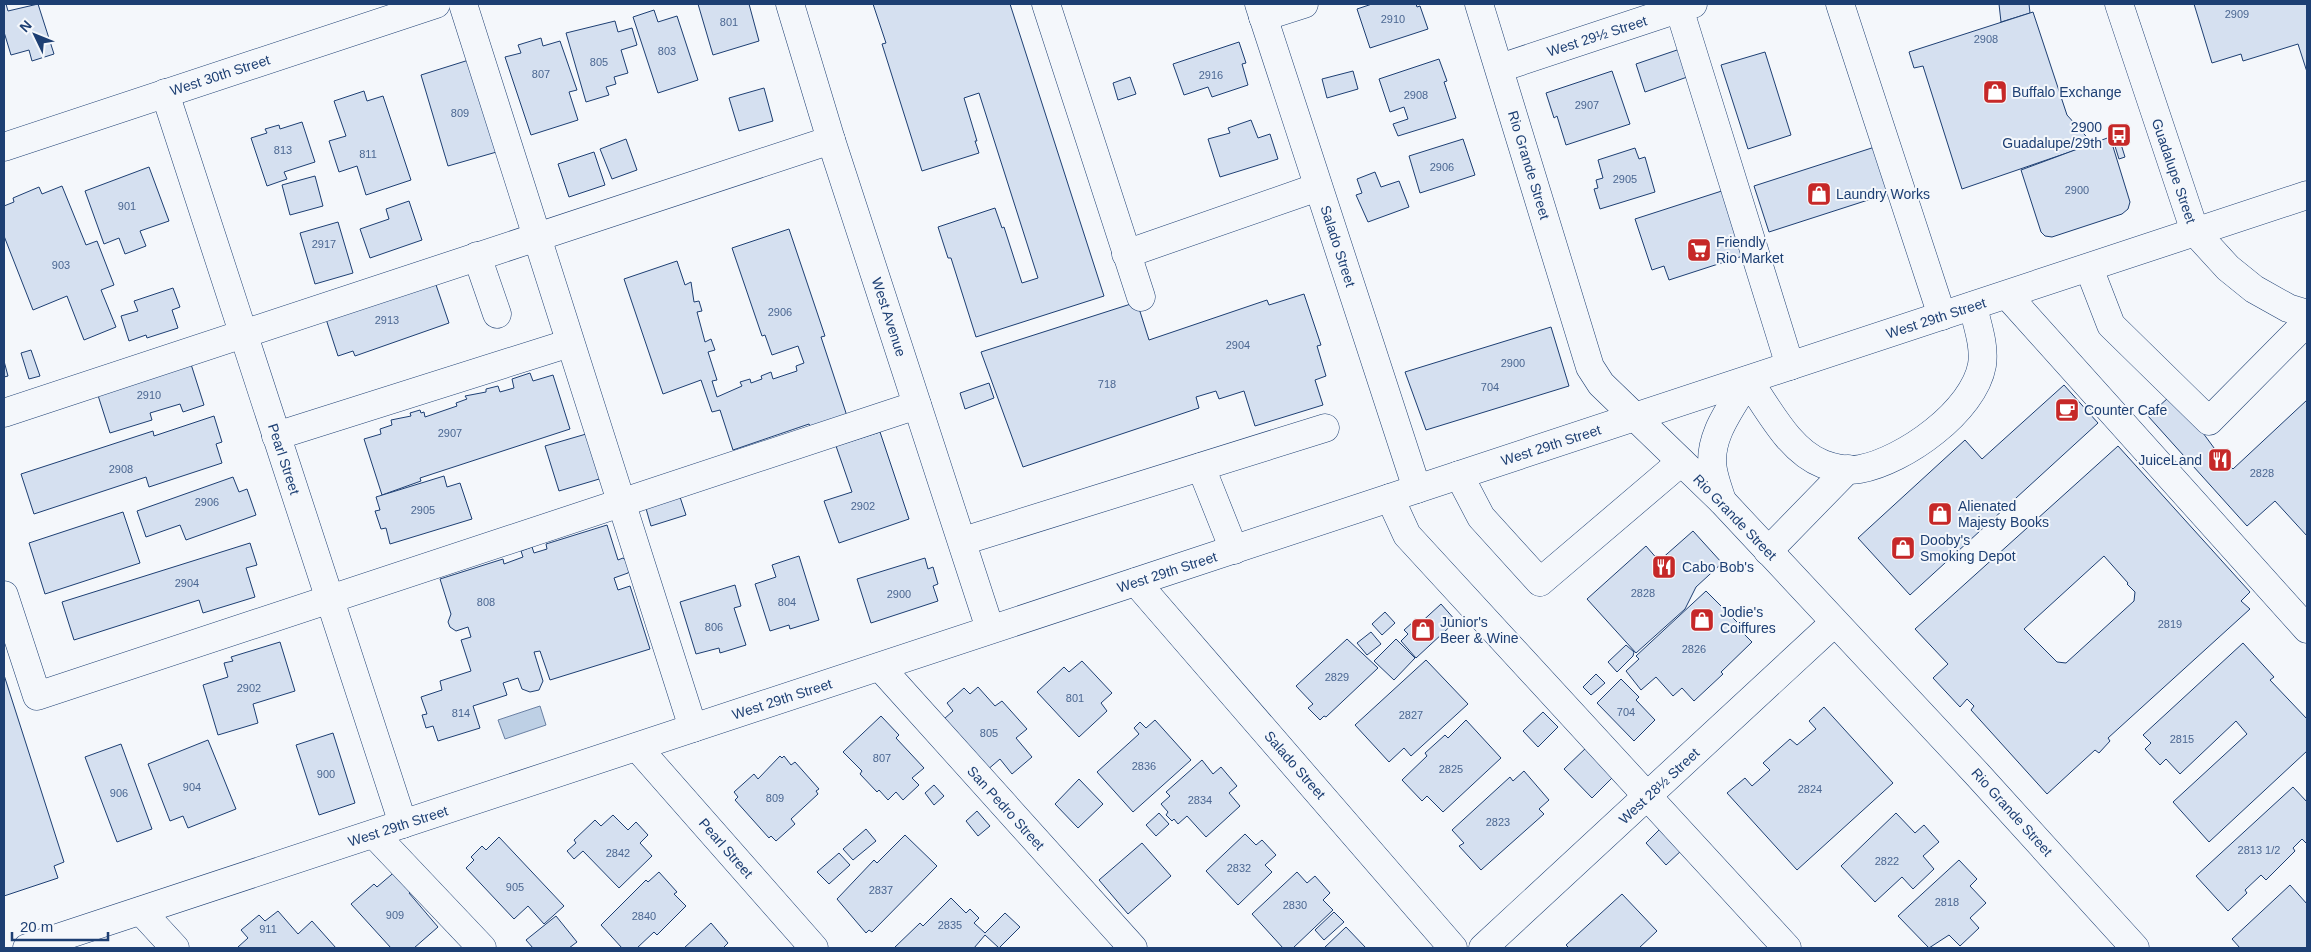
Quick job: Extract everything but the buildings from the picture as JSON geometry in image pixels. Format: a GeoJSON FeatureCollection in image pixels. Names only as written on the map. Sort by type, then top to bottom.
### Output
{"type":"FeatureCollection","features":[{"type":"Feature","properties":{"kind":"street","name":"West 30th Street"},"geometry":{"type":"LineString","coordinates":[[4,147],[436,4]]}},
{"type":"Feature","properties":{"kind":"street"},"geometry":{"type":"LineString","coordinates":[[463,4],[693,728]]}},
{"type":"Feature","properties":{"kind":"street","name":"West Avenue"},"geometry":{"type":"LineString","coordinates":[[790,4],[990,629]]}},
{"type":"Feature","properties":{"kind":"street"},"geometry":{"type":"LineString","coordinates":[[1046,4],[1141,297]]}},
{"type":"Feature","properties":{"kind":"street"},"geometry":{"type":"LineString","coordinates":[[1261,10],[1304,4]]}},
{"type":"Feature","properties":{"kind":"street","name":"Rio Grande Street"},"geometry":{"type":"LineString","coordinates":[[1479,4],[1590,367],[1601,384],[1722,501],[1977,774],[2135,948]]}},
{"type":"Feature","properties":{"kind":"street"},"geometry":{"type":"LineString","coordinates":[[1840,4],[1942,316]]}},
{"type":"Feature","properties":{"kind":"street","name":"Guadalupe Street"},"geometry":{"type":"LineString","coordinates":[[2119,4],[2195,232],[2228,268],[2254,289],[2288,308],[2307,314]]}},
{"type":"Feature","properties":{"kind":"street"},"geometry":{"type":"LineString","coordinates":[[1686,6],[1790,366]]}},
{"type":"Feature","properties":{"kind":"street","name":"West 29½ Street"},"geometry":{"type":"LineString","coordinates":[[1500,68],[1686,6]]}},
{"type":"Feature","properties":{"kind":"street","name":"Salado Street"},"geometry":{"type":"LineString","coordinates":[[1261,10],[1417,489]]}},
{"type":"Feature","properties":{"kind":"street","name":"Pearl Street"},"geometry":{"type":"LineString","coordinates":[[165,93],[403,824]]}},
{"type":"Feature","properties":{"kind":"street"},"geometry":{"type":"LineString","coordinates":[[4,413],[832,140]]}},
{"type":"Feature","properties":{"kind":"street"},"geometry":{"type":"LineString","coordinates":[[1126,254],[1318,187]]}},
{"type":"Feature","properties":{"kind":"street","name":"West 29th Street"},"geometry":{"type":"LineString","coordinates":[[27,948],[2307,195]]}},
{"type":"Feature","properties":{"kind":"street"},"geometry":{"type":"LineString","coordinates":[[477,256],[497,314]]}},
{"type":"Feature","properties":{"kind":"street"},"geometry":{"type":"LineString","coordinates":[[2089,268],[2111,326],[2209,421],[2307,322]]}},
{"type":"Feature","properties":{"kind":"street"},"geometry":{"type":"LineString","coordinates":[[2007,294],[2307,629]]}},
{"type":"Feature","properties":{"kind":"street"},"geometry":{"type":"LineString","coordinates":[[1722,501],[1713,469],[1713,446],[1722,423],[1748,380],[1791,440],[1802,451],[1822,464],[1838,469],[1858,469],[1878,464],[1915,445],[1948,420],[1962,404],[1982,367],[1983,350],[1972,306]]}},
{"type":"Feature","properties":{"kind":"street"},"geometry":{"type":"LineString","coordinates":[[276,436],[570,343]]}},
{"type":"Feature","properties":{"kind":"street"},"geometry":{"type":"LineString","coordinates":[[4,595],[37,696],[917,405]]}},
{"type":"Feature","properties":{"kind":"street"},"geometry":{"type":"LineString","coordinates":[[963,541],[1325,428]]}},
{"type":"Feature","properties":{"kind":"street"},"geometry":{"type":"LineString","coordinates":[[1459,475],[1481,517],[1540,582],[1681,462]]}},
{"type":"Feature","properties":{"kind":"street"},"geometry":{"type":"LineString","coordinates":[[1201,467],[1234,550]]}},
{"type":"Feature","properties":{"kind":"street"},"geometry":{"type":"LineString","coordinates":[[1768,551],[1848,469]]}},
{"type":"Feature","properties":{"kind":"street"},"geometry":{"type":"LineString","coordinates":[[1390,498],[1407,534],[1787,948]]}},
{"type":"Feature","properties":{"kind":"street","name":"Salado Street"},"geometry":{"type":"LineString","coordinates":[[1136,582],[1453,948]]}},
{"type":"Feature","properties":{"kind":"street","name":"West 28½ Street"},"geometry":{"type":"LineString","coordinates":[[1483,948],[1834,623]]}},
{"type":"Feature","properties":{"kind":"street","name":"San Pedro Street"},"geometry":{"type":"LineString","coordinates":[[880,667],[1132,948]]}},
{"type":"Feature","properties":{"kind":"street","name":"Pearl Street"},"geometry":{"type":"LineString","coordinates":[[637,747],[814,948]]}},
{"type":"Feature","properties":{"kind":"street"},"geometry":{"type":"LineString","coordinates":[[374,834],[482,948]]}},
{"type":"Feature","properties":{"kind":"street"},"geometry":{"type":"LineString","coordinates":[[141,911],[175,948]]}},
{"type":"Feature","properties":{"kind":"water"},"geometry":{"type":"Polygon","coordinates":[[[540,706],[546,725],[505,739],[498,720],[540,706]]]}},
{"type":"Feature","properties":{"kind":"place","name":"Buffalo Exchange"},"geometry":{"type":"Point","coordinates":[1995,92]}},
{"type":"Feature","properties":{"kind":"place","name":"2900 Guadalupe/29th"},"geometry":{"type":"Point","coordinates":[2119,135]}},
{"type":"Feature","properties":{"kind":"place","name":"Laundry Works"},"geometry":{"type":"Point","coordinates":[1819,194]}},
{"type":"Feature","properties":{"kind":"place","name":"Friendly Rio Market"},"geometry":{"type":"Point","coordinates":[1699,250]}},
{"type":"Feature","properties":{"kind":"place","name":"Counter Cafe"},"geometry":{"type":"Point","coordinates":[2067,410]}},
{"type":"Feature","properties":{"kind":"place","name":"JuiceLand"},"geometry":{"type":"Point","coordinates":[2220,460]}},
{"type":"Feature","properties":{"kind":"place","name":"Alienated Majesty Books"},"geometry":{"type":"Point","coordinates":[1940,514]}},
{"type":"Feature","properties":{"kind":"place","name":"Dooby's Smoking Depot"},"geometry":{"type":"Point","coordinates":[1903,548]}},
{"type":"Feature","properties":{"kind":"place","name":"Cabo Bob's"},"geometry":{"type":"Point","coordinates":[1664,567]}},
{"type":"Feature","properties":{"kind":"place","name":"Jodie's Coiffures"},"geometry":{"type":"Point","coordinates":[1702,620]}},
{"type":"Feature","properties":{"kind":"place","name":"Junior's Beer & Wine"},"geometry":{"type":"Point","coordinates":[1423,630]}}]}
